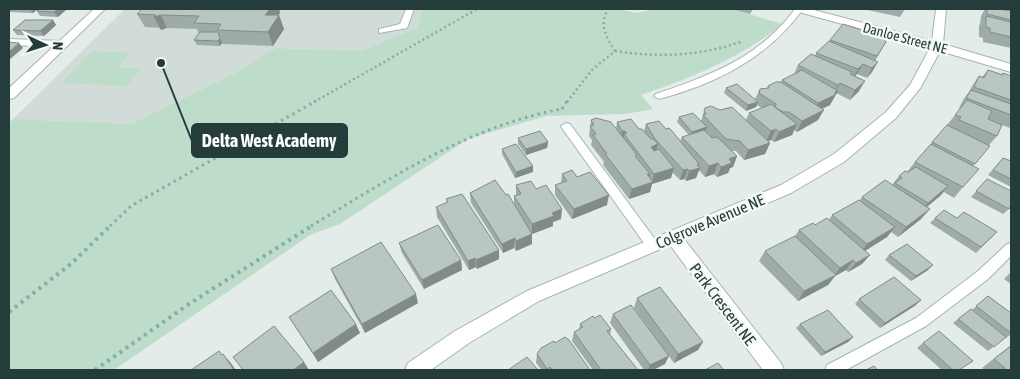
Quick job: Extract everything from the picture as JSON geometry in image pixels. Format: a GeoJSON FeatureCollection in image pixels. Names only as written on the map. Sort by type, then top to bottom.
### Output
{"type":"FeatureCollection","features":[{"type":"Feature","properties":{"kind":"street"},"geometry":{"type":"LineString","coordinates":[[9,95],[100,9]]}},
{"type":"Feature","properties":{"kind":"street","name":"Danloe Street NE"},"geometry":{"type":"LineString","coordinates":[[799,9],[1011,68]]}},
{"type":"Feature","properties":{"kind":"street","name":"Colgrove Avenue NE"},"geometry":{"type":"LineString","coordinates":[[415,370],[462,337],[533,296],[786,189],[839,158],[890,115],[915,87],[937,46],[941,9]]}},
{"type":"Feature","properties":{"kind":"street","name":"Park Crescent NE"},"geometry":{"type":"LineString","coordinates":[[673,237],[774,370]]}},
{"type":"Feature","properties":{"kind":"lane"},"geometry":{"type":"LineString","coordinates":[[382,31],[404,26],[410,9]]}},
{"type":"Feature","properties":{"kind":"lane"},"geometry":{"type":"LineString","coordinates":[[659,96],[714,77],[746,59],[770,44],[789,25],[799,9]]}},
{"type":"Feature","properties":{"kind":"lane"},"geometry":{"type":"LineString","coordinates":[[9,42],[62,44]]}},
{"type":"Feature","properties":{"kind":"lane"},"geometry":{"type":"LineString","coordinates":[[566,126],[653,246]]}},
{"type":"Feature","properties":{"kind":"lane"},"geometry":{"type":"LineString","coordinates":[[832,370],[921,322],[983,275],[1011,248]]}},
{"type":"Feature","properties":{"kind":"path"},"geometry":{"type":"LineString","coordinates":[[9,312],[72,263],[131,206],[477,9]]}},
{"type":"Feature","properties":{"kind":"path"},"geometry":{"type":"LineString","coordinates":[[608,9],[602,28],[615,51]]}},
{"type":"Feature","properties":{"kind":"path"},"geometry":{"type":"LineString","coordinates":[[566,126],[562,117],[562,109],[585,78],[615,51],[638,54],[690,52],[722,48],[745,40]]}},
{"type":"Feature","properties":{"kind":"path"},"geometry":{"type":"LineString","coordinates":[[95,370],[269,251],[406,170],[474,134],[534,113],[562,109]]}},
{"type":"Feature","properties":{"kind":"shaded area"},"geometry":{"type":"Polygon","coordinates":[[[125,9],[422,9],[417,28],[361,51],[276,48],[233,74],[131,124],[13,119],[125,9]]]}},
{"type":"Feature","properties":{"kind":"green space"},"geometry":{"type":"Polygon","coordinates":[[[422,9],[618,9],[637,13],[654,9],[731,9],[783,24],[750,47],[715,66],[641,95],[653,109],[625,114],[546,116],[468,139],[340,224],[310,235],[114,370],[9,370],[9,123],[13,119],[131,124],[233,74],[276,48],[361,51],[417,28],[422,9]]]}},
{"type":"Feature","properties":{"kind":"green space"},"geometry":{"type":"Polygon","coordinates":[[[92,51],[131,53],[117,68],[141,68],[127,86],[61,83],[92,51]]]}},
{"type":"Feature","properties":{"kind":"building"},"geometry":{"type":"Polygon","coordinates":[[[39,9],[58,9],[54,12],[37,11],[39,9]]]}},
{"type":"Feature","properties":{"kind":"building"},"geometry":{"type":"Polygon","coordinates":[[[142,9],[270,9],[265,15],[279,15],[268,32],[217,30],[221,24],[194,23],[199,16],[161,15],[154,17],[156,15],[137,14],[142,9]]]}},
{"type":"Feature","properties":{"kind":"building"},"geometry":{"type":"Polygon","coordinates":[[[987,9],[1011,11],[1011,20],[987,14],[987,9]]]}},
{"type":"Feature","properties":{"kind":"building"},"geometry":{"type":"Polygon","coordinates":[[[986,16],[1011,22],[1011,37],[990,32],[990,28],[986,27],[986,16]]]}},
{"type":"Feature","properties":{"kind":"building"},"geometry":{"type":"Polygon","coordinates":[[[25,20],[53,20],[40,31],[13,30],[25,20]]]}},
{"type":"Feature","properties":{"kind":"building"},"geometry":{"type":"Polygon","coordinates":[[[843,24],[882,36],[886,42],[877,56],[830,40],[843,24]]]}},
{"type":"Feature","properties":{"kind":"building"},"geometry":{"type":"Polygon","coordinates":[[[200,32],[218,32],[220,38],[218,41],[194,40],[200,32]]]}},
{"type":"Feature","properties":{"kind":"building"},"geometry":{"type":"Polygon","coordinates":[[[829,41],[878,62],[872,68],[863,64],[858,69],[816,53],[829,41]]]}},
{"type":"Feature","properties":{"kind":"building"},"geometry":{"type":"Polygon","coordinates":[[[9,42],[19,43],[9,52],[9,42]]]}},
{"type":"Feature","properties":{"kind":"building"},"geometry":{"type":"Polygon","coordinates":[[[811,54],[852,72],[850,74],[865,81],[855,90],[840,83],[838,85],[798,65],[811,54]]]}},
{"type":"Feature","properties":{"kind":"building"},"geometry":{"type":"Polygon","coordinates":[[[802,70],[838,91],[835,92],[835,95],[818,103],[782,80],[802,70]]]}},
{"type":"Feature","properties":{"kind":"building"},"geometry":{"type":"Polygon","coordinates":[[[988,70],[1011,76],[1011,100],[974,87],[979,76],[984,78],[988,70]]]}},
{"type":"Feature","properties":{"kind":"building"},"geometry":{"type":"Polygon","coordinates":[[[781,82],[824,110],[802,121],[789,112],[783,112],[775,107],[776,104],[759,93],[760,89],[769,88],[768,86],[781,82]]]}},
{"type":"Feature","properties":{"kind":"building"},"geometry":{"type":"Polygon","coordinates":[[[737,84],[758,102],[748,105],[726,88],[737,84]]]}},
{"type":"Feature","properties":{"kind":"building"},"geometry":{"type":"Polygon","coordinates":[[[971,90],[1011,104],[1011,115],[966,98],[971,90]]]}},
{"type":"Feature","properties":{"kind":"building"},"geometry":{"type":"Polygon","coordinates":[[[967,100],[992,111],[988,119],[1002,125],[997,136],[959,120],[961,117],[955,115],[967,100]]]}},
{"type":"Feature","properties":{"kind":"building"},"geometry":{"type":"Polygon","coordinates":[[[771,104],[797,124],[779,132],[776,129],[771,131],[749,113],[771,104]]]}},
{"type":"Feature","properties":{"kind":"building"},"geometry":{"type":"Polygon","coordinates":[[[711,106],[720,110],[732,107],[770,143],[748,150],[740,141],[726,139],[703,115],[706,114],[705,108],[711,106]]]}},
{"type":"Feature","properties":{"kind":"building"},"geometry":{"type":"Polygon","coordinates":[[[693,113],[707,127],[692,132],[679,117],[693,113]]]}},
{"type":"Feature","properties":{"kind":"building"},"geometry":{"type":"Polygon","coordinates":[[[596,118],[611,122],[637,155],[635,156],[650,174],[647,174],[653,182],[632,189],[593,135],[596,134],[590,126],[594,125],[591,120],[596,118]]]}},
{"type":"Feature","properties":{"kind":"building"},"geometry":{"type":"Polygon","coordinates":[[[631,119],[639,129],[642,129],[658,144],[651,147],[654,151],[659,149],[674,168],[654,174],[624,134],[627,133],[622,131],[617,122],[631,119]]]}},
{"type":"Feature","properties":{"kind":"building"},"geometry":{"type":"Polygon","coordinates":[[[659,121],[666,129],[669,128],[672,131],[699,164],[697,165],[700,168],[689,171],[688,169],[683,170],[655,139],[646,124],[659,121]]]}},
{"type":"Feature","properties":{"kind":"building"},"geometry":{"type":"Polygon","coordinates":[[[947,125],[990,146],[975,164],[932,142],[947,125]]]}},
{"type":"Feature","properties":{"kind":"building"},"geometry":{"type":"Polygon","coordinates":[[[704,130],[712,138],[717,137],[737,156],[729,159],[732,163],[721,167],[718,163],[709,166],[682,137],[704,130]]]}},
{"type":"Feature","properties":{"kind":"building"},"geometry":{"type":"Polygon","coordinates":[[[540,131],[548,142],[526,149],[518,138],[540,131]]]}},
{"type":"Feature","properties":{"kind":"building"},"geometry":{"type":"Polygon","coordinates":[[[516,144],[533,166],[516,172],[502,149],[516,144]]]}},
{"type":"Feature","properties":{"kind":"building"},"geometry":{"type":"Polygon","coordinates":[[[931,144],[979,169],[963,187],[915,162],[931,144]]]}},
{"type":"Feature","properties":{"kind":"building"},"geometry":{"type":"Polygon","coordinates":[[[1003,158],[1011,161],[1011,179],[993,170],[1003,158]]]}},
{"type":"Feature","properties":{"kind":"building"},"geometry":{"type":"Polygon","coordinates":[[[916,167],[948,186],[928,203],[895,183],[902,178],[899,176],[905,171],[908,172],[916,167]]]}},
{"type":"Feature","properties":{"kind":"building"},"geometry":{"type":"Polygon","coordinates":[[[572,170],[577,177],[590,172],[609,195],[574,209],[555,185],[567,181],[562,174],[572,170]]]}},
{"type":"Feature","properties":{"kind":"building"},"geometry":{"type":"Polygon","coordinates":[[[987,179],[1011,191],[1011,205],[1009,209],[976,191],[987,179]]]}},
{"type":"Feature","properties":{"kind":"building"},"geometry":{"type":"Polygon","coordinates":[[[495,180],[506,195],[508,194],[532,234],[516,241],[515,238],[502,244],[470,193],[495,180]]]}},
{"type":"Feature","properties":{"kind":"building"},"geometry":{"type":"Polygon","coordinates":[[[885,180],[930,209],[906,227],[862,197],[885,180]]]}},
{"type":"Feature","properties":{"kind":"building"},"geometry":{"type":"Polygon","coordinates":[[[531,181],[536,189],[546,185],[562,209],[552,213],[554,216],[532,224],[514,196],[521,194],[516,185],[531,181]]]}},
{"type":"Feature","properties":{"kind":"building"},"geometry":{"type":"Polygon","coordinates":[[[462,194],[499,250],[476,260],[475,258],[468,261],[436,207],[448,202],[446,199],[462,194]]]}},
{"type":"Feature","properties":{"kind":"building"},"geometry":{"type":"Polygon","coordinates":[[[859,200],[895,227],[867,244],[832,215],[859,200]]]}},
{"type":"Feature","properties":{"kind":"building"},"geometry":{"type":"Polygon","coordinates":[[[944,210],[957,218],[964,212],[997,232],[981,247],[935,218],[944,210]]]}},
{"type":"Feature","properties":{"kind":"building"},"geometry":{"type":"Polygon","coordinates":[[[827,218],[870,255],[856,263],[853,260],[840,268],[799,230],[813,223],[815,225],[827,218]]]}},
{"type":"Feature","properties":{"kind":"building"},"geometry":{"type":"Polygon","coordinates":[[[438,225],[461,260],[422,280],[399,243],[438,225]]]}},
{"type":"Feature","properties":{"kind":"building"},"geometry":{"type":"Polygon","coordinates":[[[795,236],[836,275],[804,291],[765,251],[795,236]]]}},
{"type":"Feature","properties":{"kind":"building"},"geometry":{"type":"Polygon","coordinates":[[[381,242],[416,294],[362,324],[331,269],[381,242]]]}},
{"type":"Feature","properties":{"kind":"building"},"geometry":{"type":"Polygon","coordinates":[[[907,244],[933,265],[916,276],[889,255],[907,244]]]}},
{"type":"Feature","properties":{"kind":"building"},"geometry":{"type":"Polygon","coordinates":[[[894,277],[921,300],[885,323],[859,299],[894,277]]]}},
{"type":"Feature","properties":{"kind":"building"},"geometry":{"type":"Polygon","coordinates":[[[660,287],[703,342],[678,354],[637,298],[660,287]]]}},
{"type":"Feature","properties":{"kind":"building"},"geometry":{"type":"Polygon","coordinates":[[[331,290],[356,324],[313,353],[289,317],[331,290]]]}},
{"type":"Feature","properties":{"kind":"building"},"geometry":{"type":"Polygon","coordinates":[[[988,296],[1011,313],[1011,333],[976,306],[988,296]]]}},
{"type":"Feature","properties":{"kind":"building"},"geometry":{"type":"Polygon","coordinates":[[[631,305],[669,356],[650,365],[613,314],[631,305]]]}},
{"type":"Feature","properties":{"kind":"building"},"geometry":{"type":"Polygon","coordinates":[[[971,309],[1006,337],[994,347],[958,319],[971,309]]]}},
{"type":"Feature","properties":{"kind":"building"},"geometry":{"type":"Polygon","coordinates":[[[828,310],[853,337],[825,352],[800,324],[828,310]]]}},
{"type":"Feature","properties":{"kind":"building"},"geometry":{"type":"Polygon","coordinates":[[[600,315],[611,329],[607,331],[638,370],[601,370],[574,332],[583,327],[580,324],[593,316],[595,318],[600,315]]]}},
{"type":"Feature","properties":{"kind":"building"},"geometry":{"type":"Polygon","coordinates":[[[274,326],[304,362],[293,370],[243,370],[233,357],[274,326]]]}},
{"type":"Feature","properties":{"kind":"building"},"geometry":{"type":"Polygon","coordinates":[[[939,331],[973,361],[959,370],[953,370],[923,343],[939,331]]]}},
{"type":"Feature","properties":{"kind":"building"},"geometry":{"type":"Polygon","coordinates":[[[565,337],[590,370],[553,370],[550,367],[547,369],[537,354],[541,348],[565,337]]]}},
{"type":"Feature","properties":{"kind":"building"},"geometry":{"type":"Polygon","coordinates":[[[1011,346],[1011,370],[1002,370],[1005,368],[994,359],[1011,346]]]}},
{"type":"Feature","properties":{"kind":"building"},"geometry":{"type":"Polygon","coordinates":[[[219,351],[234,370],[191,370],[219,351]]]}},
{"type":"Feature","properties":{"kind":"building"},"geometry":{"type":"Polygon","coordinates":[[[527,357],[538,370],[508,370],[527,357]]]}},
{"type":"Feature","properties":{"kind":"building"},"geometry":{"type":"Polygon","coordinates":[[[718,363],[724,370],[705,370],[718,363]]]}},
{"type":"Feature","properties":{"kind":"building"},"geometry":{"type":"Polygon","coordinates":[[[874,366],[878,370],[866,370],[874,366]]]}},
{"type":"Feature","properties":{"kind":"place","name":"Delta West Academy"},"geometry":{"type":"Point","coordinates":[161,63]}}]}
